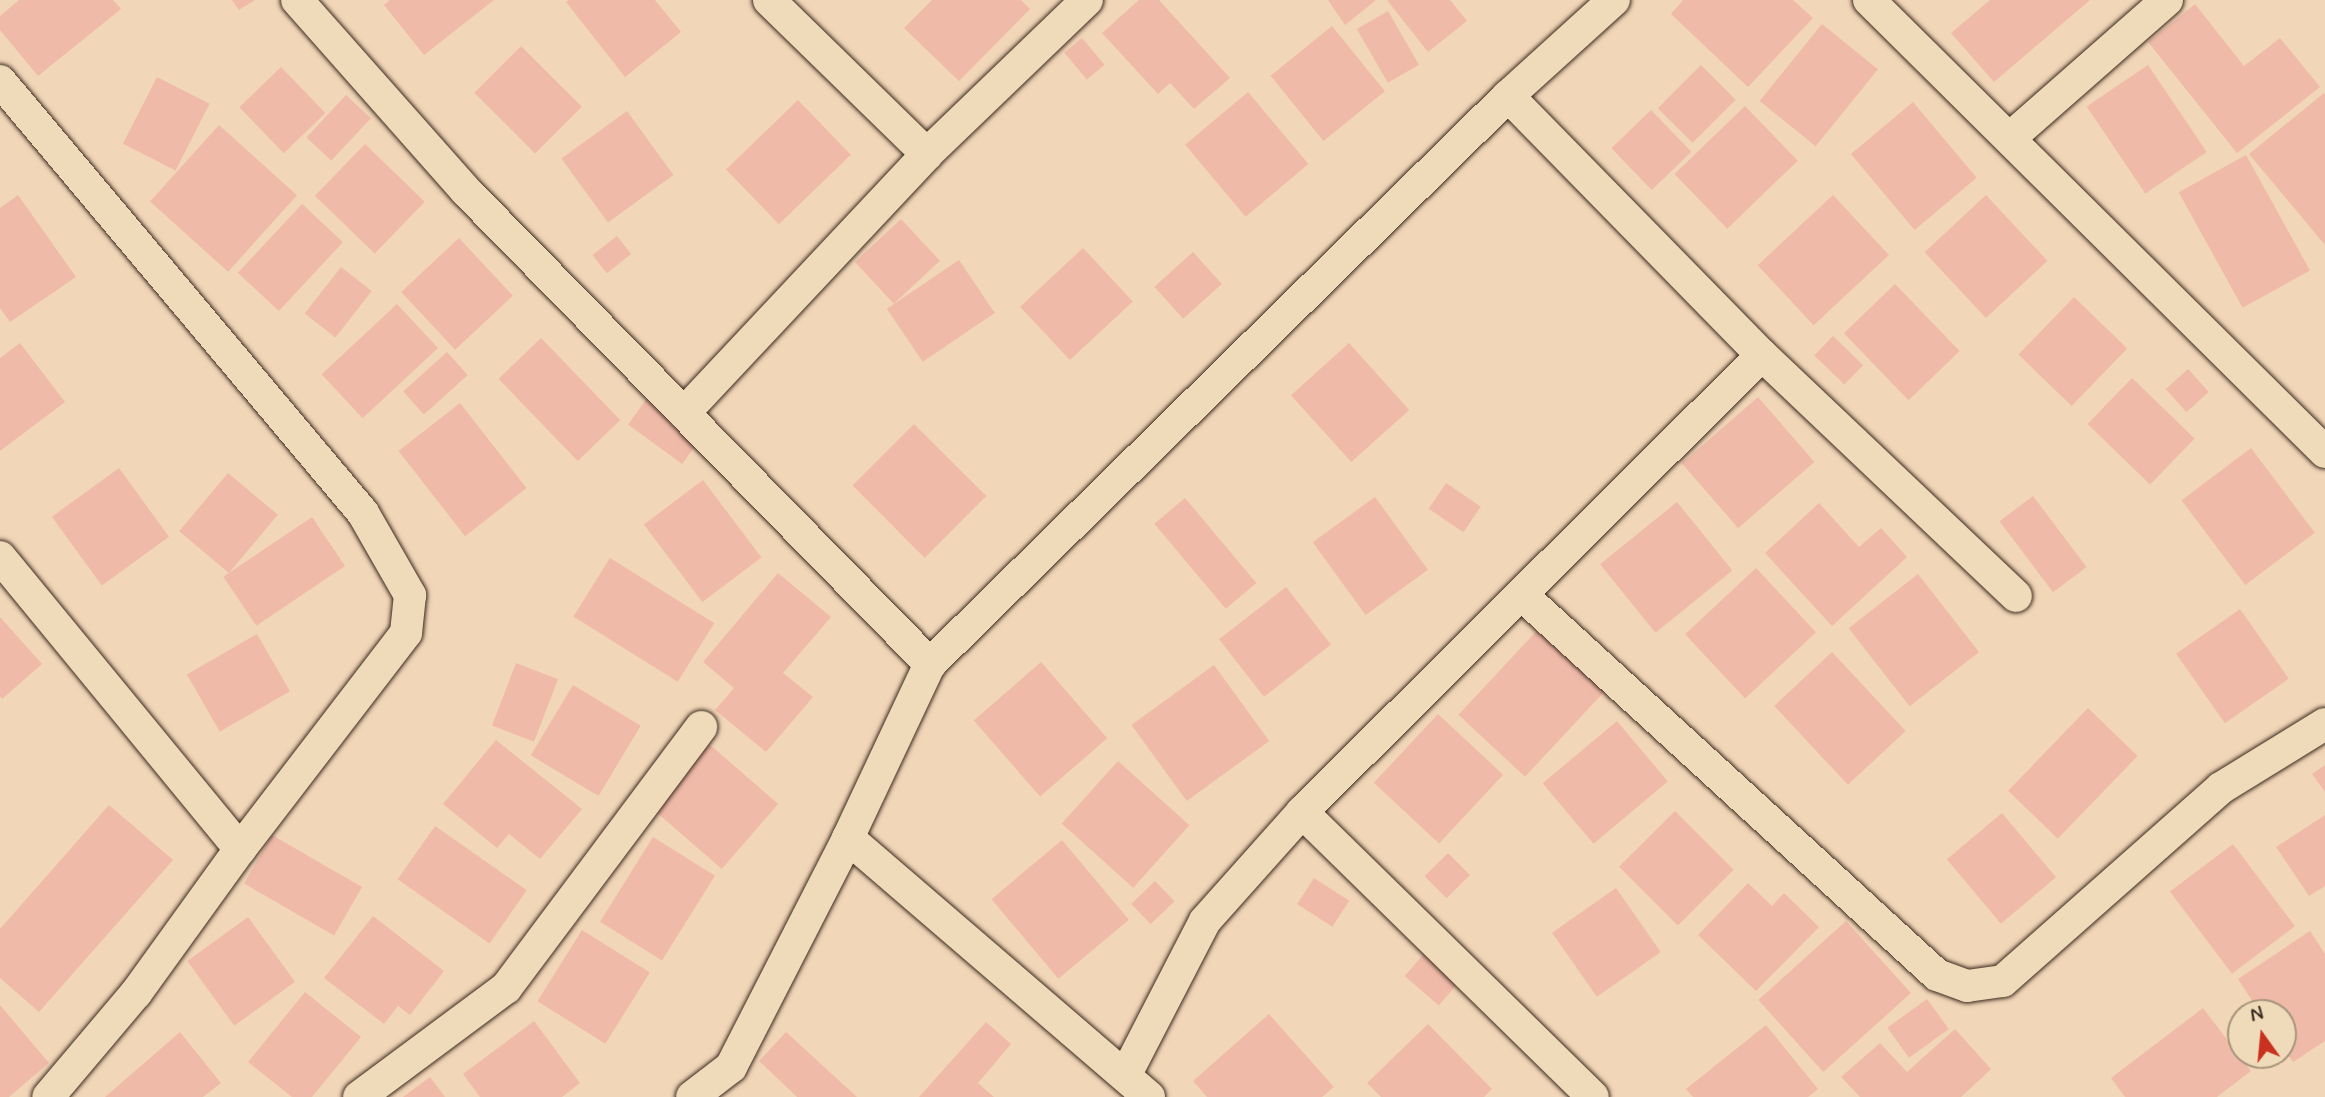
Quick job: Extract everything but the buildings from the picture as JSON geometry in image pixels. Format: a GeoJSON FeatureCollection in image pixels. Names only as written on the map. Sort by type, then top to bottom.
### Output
{"type":"FeatureCollection","features":[{"type":"Feature","properties":{"kind":"street"},"geometry":{"type":"LineString","coordinates":[[297,0],[466,191],[930,664]]}},
{"type":"Feature","properties":{"kind":"street"},"geometry":{"type":"LineString","coordinates":[[769,0],[927,154]]}},
{"type":"Feature","properties":{"kind":"street"},"geometry":{"type":"LineString","coordinates":[[684,413],[927,154],[1087,0]]}},
{"type":"Feature","properties":{"kind":"street"},"geometry":{"type":"LineString","coordinates":[[692,1097],[729,1082],[930,664],[1508,96],[1614,0]]}},
{"type":"Feature","properties":{"kind":"street"},"geometry":{"type":"LineString","coordinates":[[1869,0],[2325,452]]}},
{"type":"Feature","properties":{"kind":"street"},"geometry":{"type":"LineString","coordinates":[[2010,138],[2167,0]]}},
{"type":"Feature","properties":{"kind":"street"},"geometry":{"type":"LineString","coordinates":[[0,81],[363,513],[396,562],[410,595],[406,633],[240,849],[136,993],[48,1097]]}},
{"type":"Feature","properties":{"kind":"street"},"geometry":{"type":"LineString","coordinates":[[1508,96],[1762,355],[2016,596]]}},
{"type":"Feature","properties":{"kind":"street"},"geometry":{"type":"LineString","coordinates":[[1126,1074],[1205,921],[1302,812],[1762,355]]}},
{"type":"Feature","properties":{"kind":"street"},"geometry":{"type":"LineString","coordinates":[[0,557],[240,849]]}},
{"type":"Feature","properties":{"kind":"street"},"geometry":{"type":"LineString","coordinates":[[1521,594],[1937,975],[1967,986],[2003,981],[2221,788],[2325,723]]}},
{"type":"Feature","properties":{"kind":"street"},"geometry":{"type":"LineString","coordinates":[[359,1097],[506,988],[701,727]]}},
{"type":"Feature","properties":{"kind":"street"},"geometry":{"type":"LineString","coordinates":[[1302,812],[1593,1097]]}},
{"type":"Feature","properties":{"kind":"street"},"geometry":{"type":"LineString","coordinates":[[848,838],[1126,1074],[1149,1097]]}}]}
